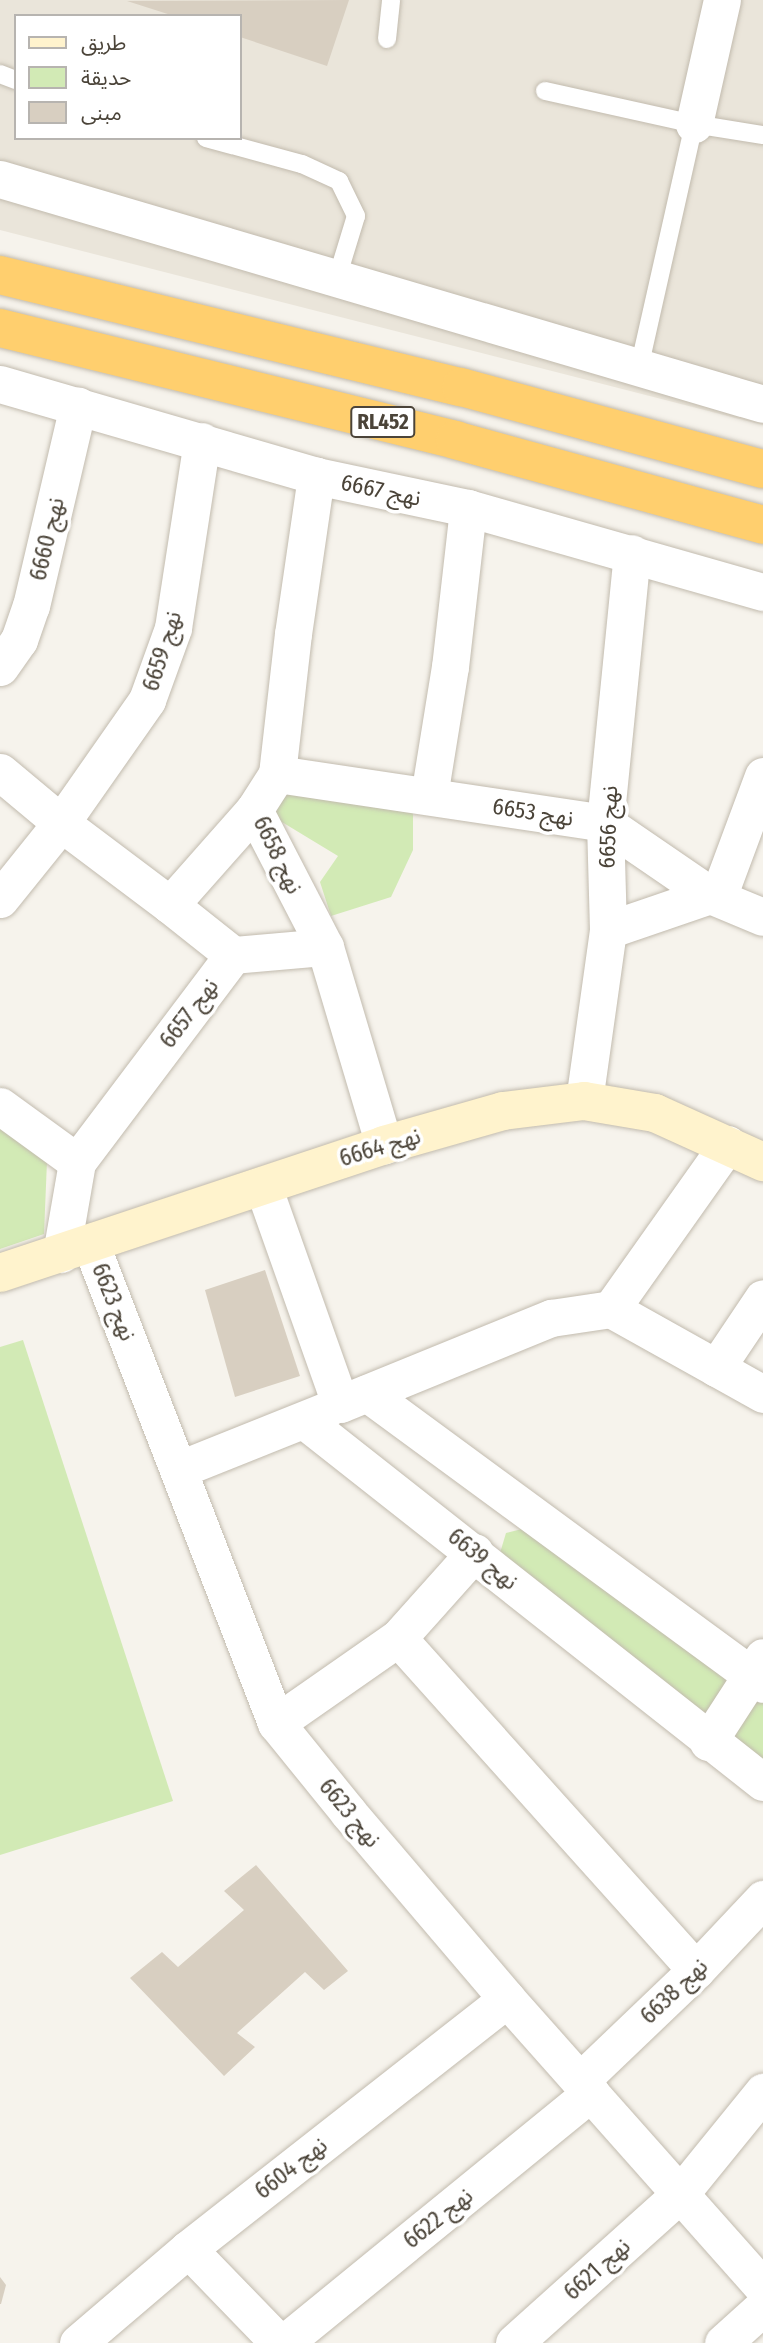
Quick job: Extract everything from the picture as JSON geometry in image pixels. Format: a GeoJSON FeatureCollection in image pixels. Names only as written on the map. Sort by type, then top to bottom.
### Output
{"type":"FeatureCollection","features":[{"type":"Feature","properties":{"kind":"highway","name":"RL452"},"geometry":{"type":"LineString","coordinates":[[0,275],[461,387],[763,469]]}},
{"type":"Feature","properties":{"kind":"highway","name":"RL452"},"geometry":{"type":"LineString","coordinates":[[0,328],[455,440],[763,526]]}},
{"type":"Feature","properties":{"kind":"street"},"geometry":{"type":"LineString","coordinates":[[694,124],[722,0]]}},
{"type":"Feature","properties":{"kind":"street"},"geometry":{"type":"LineString","coordinates":[[0,179],[763,404]]}},
{"type":"Feature","properties":{"kind":"street","name":"نهج 6667"},"geometry":{"type":"LineString","coordinates":[[0,384],[316,476],[468,508],[763,592]]}},
{"type":"Feature","properties":{"kind":"street","name":"نهج 6660"},"geometry":{"type":"LineString","coordinates":[[0,667],[19,640],[31,606],[78,405]]}},
{"type":"Feature","properties":{"kind":"street","name":"نهج 6659"},"geometry":{"type":"LineString","coordinates":[[0,899],[61,823],[147,700],[173,628],[202,441]]}},
{"type":"Feature","properties":{"kind":"street","name":"نهج 6658"},"geometry":{"type":"LineString","coordinates":[[316,476],[292,634],[277,774],[254,810],[325,947],[384,1145]]}},
{"type":"Feature","properties":{"kind":"street"},"geometry":{"type":"LineString","coordinates":[[429,796],[450,667],[468,508]]}},
{"type":"Feature","properties":{"kind":"street","name":"نهج 6656"},"geometry":{"type":"LineString","coordinates":[[584,1101],[608,930],[605,822],[632,553]]}},
{"type":"Feature","properties":{"kind":"street","name":"نهج 6657"},"geometry":{"type":"LineString","coordinates":[[0,772],[61,823],[233,954],[77,1162],[76,1250]]}},
{"type":"Feature","properties":{"kind":"street","name":"نهج 6653"},"geometry":{"type":"LineString","coordinates":[[277,774],[605,822],[714,896],[763,917]]}},
{"type":"Feature","properties":{"kind":"street"},"geometry":{"type":"LineString","coordinates":[[608,930],[714,896],[763,776]]}},
{"type":"Feature","properties":{"kind":"street"},"geometry":{"type":"LineString","coordinates":[[170,905],[254,810]]}},
{"type":"Feature","properties":{"kind":"street"},"geometry":{"type":"LineString","coordinates":[[233,954],[325,947]]}},
{"type":"Feature","properties":{"kind":"street","name":"نهج 6664"},"geometry":{"type":"LineString","coordinates":[[0,1273],[76,1250],[384,1145],[503,1111],[584,1101],[655,1113],[763,1162]]}},
{"type":"Feature","properties":{"kind":"street"},"geometry":{"type":"LineString","coordinates":[[0,1106],[77,1162]]}},
{"type":"Feature","properties":{"kind":"street"},"geometry":{"type":"LineString","coordinates":[[611,1310],[728,1144]]}},
{"type":"Feature","properties":{"kind":"street"},"geometry":{"type":"LineString","coordinates":[[263,1186],[354,1398],[759,1672],[708,1742]]}},
{"type":"Feature","properties":{"kind":"street","name":"نهج 6623"},"geometry":{"type":"LineString","coordinates":[[76,1250],[180,1469],[276,1723],[348,1812],[508,1998],[763,2287]]}},
{"type":"Feature","properties":{"kind":"street"},"geometry":{"type":"LineString","coordinates":[[716,1368],[763,1298]]}},
{"type":"Feature","properties":{"kind":"street"},"geometry":{"type":"LineString","coordinates":[[180,1469],[305,1421],[354,1398],[551,1318],[611,1310],[763,1394]]}},
{"type":"Feature","properties":{"kind":"street","name":"نهج 6639"},"geometry":{"type":"LineString","coordinates":[[305,1421],[475,1552],[708,1742],[763,1782]]}},
{"type":"Feature","properties":{"kind":"street"},"geometry":{"type":"LineString","coordinates":[[276,1723],[398,1638],[475,1552]]}},
{"type":"Feature","properties":{"kind":"street"},"geometry":{"type":"LineString","coordinates":[[398,1638],[696,1970]]}},
{"type":"Feature","properties":{"kind":"street","name":"نهج 6638"},"geometry":{"type":"LineString","coordinates":[[586,2086],[763,1899]]}},
{"type":"Feature","properties":{"kind":"street","name":"نهج 6604"},"geometry":{"type":"LineString","coordinates":[[83,2341],[188,2249],[508,1998]]}},
{"type":"Feature","properties":{"kind":"street","name":"نهج 6622"},"geometry":{"type":"LineString","coordinates":[[282,2343],[586,2086]]}},
{"type":"Feature","properties":{"kind":"street","name":"نهج 6621"},"geometry":{"type":"LineString","coordinates":[[514,2343],[680,2194],[763,2092]]}},
{"type":"Feature","properties":{"kind":"street"},"geometry":{"type":"LineString","coordinates":[[188,2249],[282,2343]]}},
{"type":"Feature","properties":{"kind":"street"},"geometry":{"type":"LineString","coordinates":[[723,2343],[763,2307]]}},
{"type":"Feature","properties":{"kind":"lane"},"geometry":{"type":"LineString","coordinates":[[387,39],[391,0]]}},
{"type":"Feature","properties":{"kind":"lane"},"geometry":{"type":"LineString","coordinates":[[545,91],[694,124],[763,135]]}},
{"type":"Feature","properties":{"kind":"lane"},"geometry":{"type":"LineString","coordinates":[[639,368],[694,124]]}},
{"type":"Feature","properties":{"kind":"lane"},"geometry":{"type":"LineString","coordinates":[[213,140],[302,164],[339,181],[356,216],[337,278]]}},
{"type":"Feature","properties":{"kind":"shaded area"},"geometry":{"type":"Polygon","coordinates":[[[0,0],[763,0],[763,425],[0,230],[0,0]]]}},
{"type":"Feature","properties":{"kind":"green space"},"geometry":{"type":"Polygon","coordinates":[[[288,793],[413,813],[413,850],[391,897],[331,916],[320,882],[338,856],[272,816],[288,793]]]}},
{"type":"Feature","properties":{"kind":"green space"},"geometry":{"type":"Polygon","coordinates":[[[0,1126],[47,1161],[44,1234],[0,1249],[0,1126]]]}},
{"type":"Feature","properties":{"kind":"green space"},"geometry":{"type":"Polygon","coordinates":[[[23,1340],[173,1801],[0,1855],[0,1347],[23,1340]]]}},
{"type":"Feature","properties":{"kind":"green space"},"geometry":{"type":"Polygon","coordinates":[[[522,1529],[738,1674],[706,1726],[500,1553],[506,1533],[522,1529]]]}},
{"type":"Feature","properties":{"kind":"green space"},"geometry":{"type":"Polygon","coordinates":[[[763,1693],[763,1769],[720,1737],[763,1693]]]}},
{"type":"Feature","properties":{"kind":"building"},"geometry":{"type":"Polygon","coordinates":[[[349,0],[327,66],[242,38],[242,14],[168,14],[127,1],[349,0]]]}},
{"type":"Feature","properties":{"kind":"building"},"geometry":{"type":"Polygon","coordinates":[[[265,1270],[300,1376],[235,1397],[205,1290],[265,1270]]]}},
{"type":"Feature","properties":{"kind":"building"},"geometry":{"type":"Polygon","coordinates":[[[256,1865],[348,1971],[324,1990],[305,1972],[237,2033],[255,2047],[224,2076],[130,1978],[162,1952],[178,1967],[244,1910],[224,1891],[256,1865]]]}},
{"type":"Feature","properties":{"kind":"building"},"geometry":{"type":"Polygon","coordinates":[[[0,2277],[6,2285],[1,2304],[0,2304],[0,2277]]]}}]}
